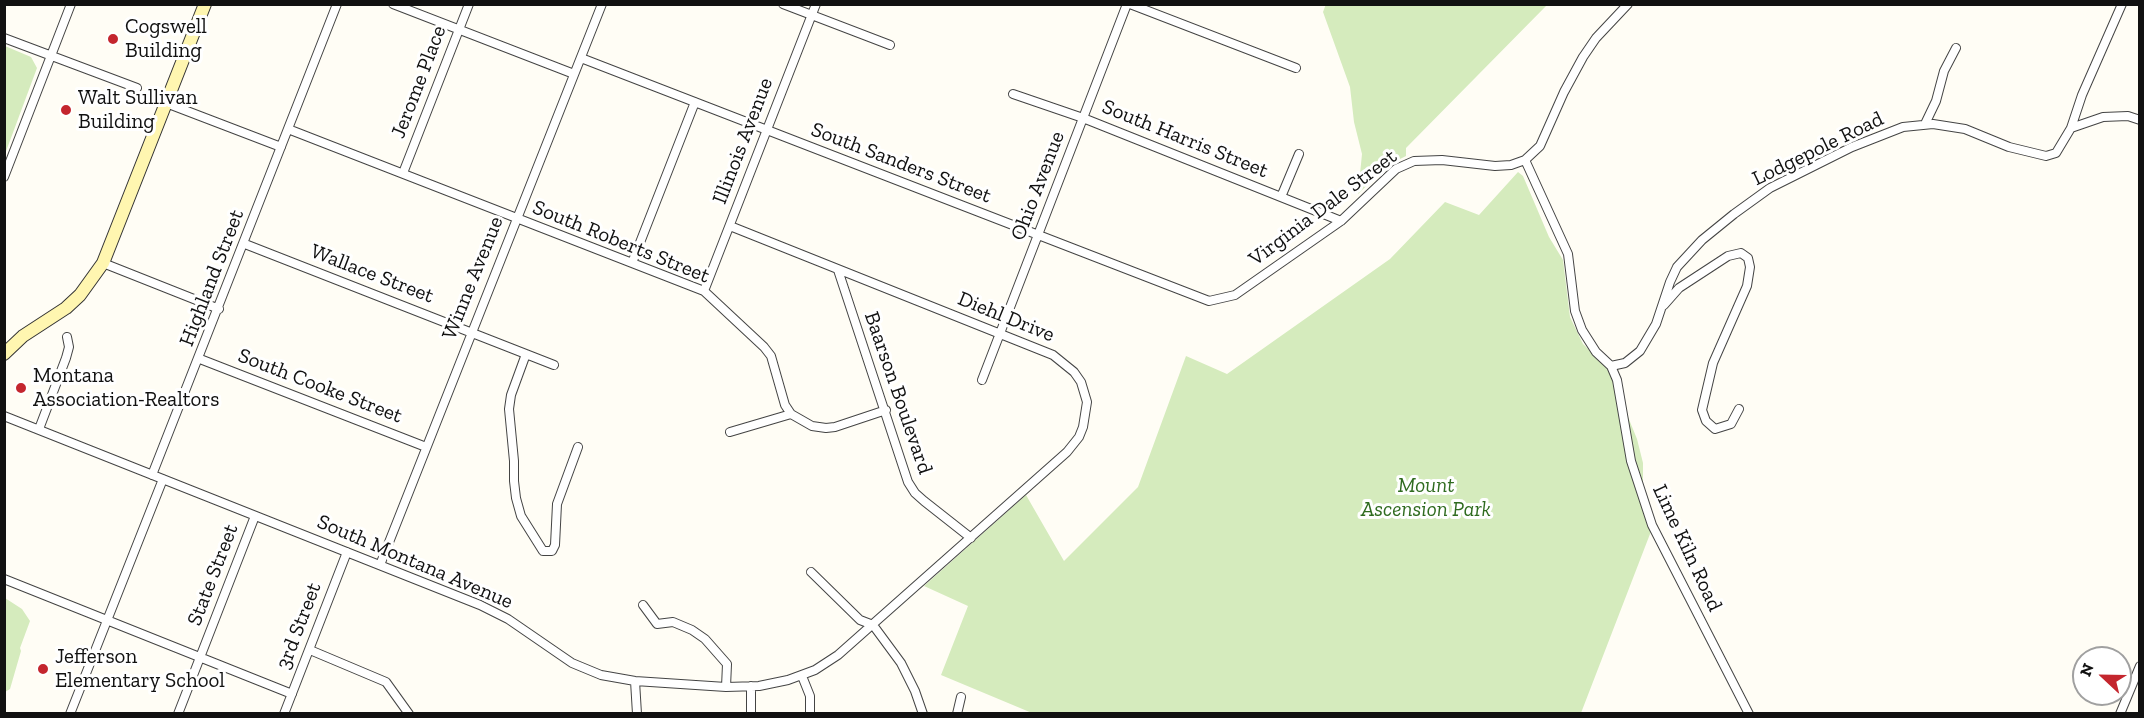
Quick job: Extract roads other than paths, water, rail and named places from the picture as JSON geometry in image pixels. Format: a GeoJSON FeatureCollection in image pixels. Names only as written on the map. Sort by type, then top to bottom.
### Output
{"type":"FeatureCollection","features":[{"type":"Feature","properties":{"kind":"street"},"geometry":{"type":"LineString","coordinates":[[4,177],[71,4]]}},
{"type":"Feature","properties":{"kind":"street"},"geometry":{"type":"LineString","coordinates":[[4,354],[23,336],[66,308],[80,295],[103,263],[205,4]]}},
{"type":"Feature","properties":{"kind":"street"},"geometry":{"type":"LineString","coordinates":[[166,103],[281,147],[337,4]]}},
{"type":"Feature","properties":{"kind":"street"},"geometry":{"type":"LineString","coordinates":[[393,4],[574,74]]}},
{"type":"Feature","properties":{"kind":"street","name":"Jerome Place"},"geometry":{"type":"LineString","coordinates":[[403,173],[469,4]]}},
{"type":"Feature","properties":{"kind":"street","name":"Winne Avenue"},"geometry":{"type":"LineString","coordinates":[[380,565],[602,4]]}},
{"type":"Feature","properties":{"kind":"street"},"geometry":{"type":"LineString","coordinates":[[783,4],[890,45]]}},
{"type":"Feature","properties":{"kind":"street","name":"Illinois Avenue"},"geometry":{"type":"LineString","coordinates":[[704,291],[816,4]]}},
{"type":"Feature","properties":{"kind":"street"},"geometry":{"type":"LineString","coordinates":[[1129,4],[1296,68]]}},
{"type":"Feature","properties":{"kind":"street","name":"Ohio Avenue"},"geometry":{"type":"LineString","coordinates":[[982,380],[1129,4]]}},
{"type":"Feature","properties":{"kind":"street"},"geometry":{"type":"LineString","coordinates":[[1525,160],[1540,146],[1563,92],[1583,57],[1596,38],[1628,4]]}},
{"type":"Feature","properties":{"kind":"street","name":"Lodgepole Road"},"geometry":{"type":"LineString","coordinates":[[1611,366],[1625,363],[1640,351],[1656,324],[1677,267],[1688,254],[1734,214],[1768,190],[1852,147],[1903,127],[1933,124],[1965,129],[2009,147],[2046,156],[2056,153],[2071,128],[2082,95],[2122,4]]}},
{"type":"Feature","properties":{"kind":"street"},"geometry":{"type":"LineString","coordinates":[[4,38],[137,88]]}},
{"type":"Feature","properties":{"kind":"street"},"geometry":{"type":"LineString","coordinates":[[1925,124],[1936,101],[1944,71],[1956,48]]}},
{"type":"Feature","properties":{"kind":"street","name":"South Sanders Street"},"geometry":{"type":"LineString","coordinates":[[581,58],[1209,301]]}},
{"type":"Feature","properties":{"kind":"street","name":"South Harris Street"},"geometry":{"type":"LineString","coordinates":[[1013,94],[1083,118],[1341,221]]}},
{"type":"Feature","properties":{"kind":"street"},"geometry":{"type":"LineString","coordinates":[[632,263],[695,102]]}},
{"type":"Feature","properties":{"kind":"street"},"geometry":{"type":"LineString","coordinates":[[2071,128],[2103,117],[2128,116],[2139,120]]}},
{"type":"Feature","properties":{"kind":"street","name":"South Roberts Street"},"geometry":{"type":"LineString","coordinates":[[288,129],[704,291],[771,356],[785,405],[791,414]]}},
{"type":"Feature","properties":{"kind":"street","name":"Highland Street"},"geometry":{"type":"LineString","coordinates":[[152,475],[200,359],[281,147]]}},
{"type":"Feature","properties":{"kind":"street"},"geometry":{"type":"LineString","coordinates":[[1281,197],[1299,154]]}},
{"type":"Feature","properties":{"kind":"street","name":"Virginia Dale Street"},"geometry":{"type":"LineString","coordinates":[[1209,301],[1235,296],[1341,221],[1396,169],[1413,161],[1442,160],[1495,166],[1510,165],[1525,160]]}},
{"type":"Feature","properties":{"kind":"street","name":"Lime Kiln Road"},"geometry":{"type":"LineString","coordinates":[[1525,160],[1568,254],[1575,311],[1582,330],[1596,352],[1611,366],[1617,380],[1635,474],[1652,525],[1749,714]]}},
{"type":"Feature","properties":{"kind":"street","name":"Diehl Drive"},"geometry":{"type":"LineString","coordinates":[[730,226],[1053,355],[1074,372],[1085,392],[1086,419],[1079,437],[1067,452],[873,625]]}},
{"type":"Feature","properties":{"kind":"street","name":"Wallace Street"},"geometry":{"type":"LineString","coordinates":[[244,244],[554,365]]}},
{"type":"Feature","properties":{"kind":"street"},"geometry":{"type":"LineString","coordinates":[[1662,308],[1679,288],[1728,256],[1740,253],[1748,258],[1750,267],[1747,286],[1713,363],[1702,410],[1706,421],[1716,429],[1731,424],[1739,409]]}},
{"type":"Feature","properties":{"kind":"street"},"geometry":{"type":"LineString","coordinates":[[103,263],[219,309]]}},
{"type":"Feature","properties":{"kind":"street","name":"Baarson Boulevard"},"geometry":{"type":"LineString","coordinates":[[838,270],[908,482],[924,501],[970,538]]}},
{"type":"Feature","properties":{"kind":"street"},"geometry":{"type":"LineString","coordinates":[[39,429],[66,358],[69,347],[67,337]]}},
{"type":"Feature","properties":{"kind":"street"},"geometry":{"type":"LineString","coordinates":[[526,354],[511,395],[509,409],[514,481],[521,516],[543,551],[552,550],[555,545],[557,504],[578,447]]}},
{"type":"Feature","properties":{"kind":"street","name":"South Cooke Street"},"geometry":{"type":"LineString","coordinates":[[200,359],[426,447]]}},
{"type":"Feature","properties":{"kind":"street"},"geometry":{"type":"LineString","coordinates":[[730,432],[791,414],[812,426],[826,428],[886,410]]}},
{"type":"Feature","properties":{"kind":"street","name":"South Montana Avenue"},"geometry":{"type":"LineString","coordinates":[[4,416],[494,611],[521,627],[558,655],[601,675],[635,681],[726,687],[774,683],[802,676],[827,663],[873,625]]}},
{"type":"Feature","properties":{"kind":"street"},"geometry":{"type":"LineString","coordinates":[[70,714],[163,479]]}},
{"type":"Feature","properties":{"kind":"street","name":"State Street"},"geometry":{"type":"LineString","coordinates":[[178,714],[255,516]]}},
{"type":"Feature","properties":{"kind":"street","name":"3rd Street"},"geometry":{"type":"LineString","coordinates":[[284,714],[347,552]]}},
{"type":"Feature","properties":{"kind":"street"},"geometry":{"type":"LineString","coordinates":[[811,572],[860,620],[873,625],[901,663],[923,714]]}},
{"type":"Feature","properties":{"kind":"street"},"geometry":{"type":"LineString","coordinates":[[4,579],[292,694]]}},
{"type":"Feature","properties":{"kind":"street"},"geometry":{"type":"LineString","coordinates":[[643,605],[657,624],[673,622],[692,630],[705,639],[727,664],[726,687]]}},
{"type":"Feature","properties":{"kind":"street"},"geometry":{"type":"LineString","coordinates":[[310,650],[386,682],[409,714]]}},
{"type":"Feature","properties":{"kind":"street"},"geometry":{"type":"LineString","coordinates":[[2120,714],[2139,666]]}},
{"type":"Feature","properties":{"kind":"street"},"geometry":{"type":"LineString","coordinates":[[802,676],[810,696],[810,714]]}},
{"type":"Feature","properties":{"kind":"street"},"geometry":{"type":"LineString","coordinates":[[635,681],[637,714]]}},
{"type":"Feature","properties":{"kind":"street"},"geometry":{"type":"LineString","coordinates":[[751,686],[751,714]]}},
{"type":"Feature","properties":{"kind":"street"},"geometry":{"type":"LineString","coordinates":[[957,714],[961,697]]}},
{"type":"Feature","properties":{"kind":"place","name":"Cogswell Building"},"geometry":{"type":"Point","coordinates":[113,39]}},
{"type":"Feature","properties":{"kind":"place","name":"Walt Sullivan Building"},"geometry":{"type":"Point","coordinates":[66,110]}},
{"type":"Feature","properties":{"kind":"place","name":"Montana Association-Realtors"},"geometry":{"type":"Point","coordinates":[21,388]}},
{"type":"Feature","properties":{"kind":"place","name":"Jefferson Elementary School"},"geometry":{"type":"Point","coordinates":[43,669]}},
{"type":"Feature","properties":{"kind":"park label","name":"Mount Ascension Park"},"geometry":{"type":"Point","coordinates":[1426,498]}}]}
